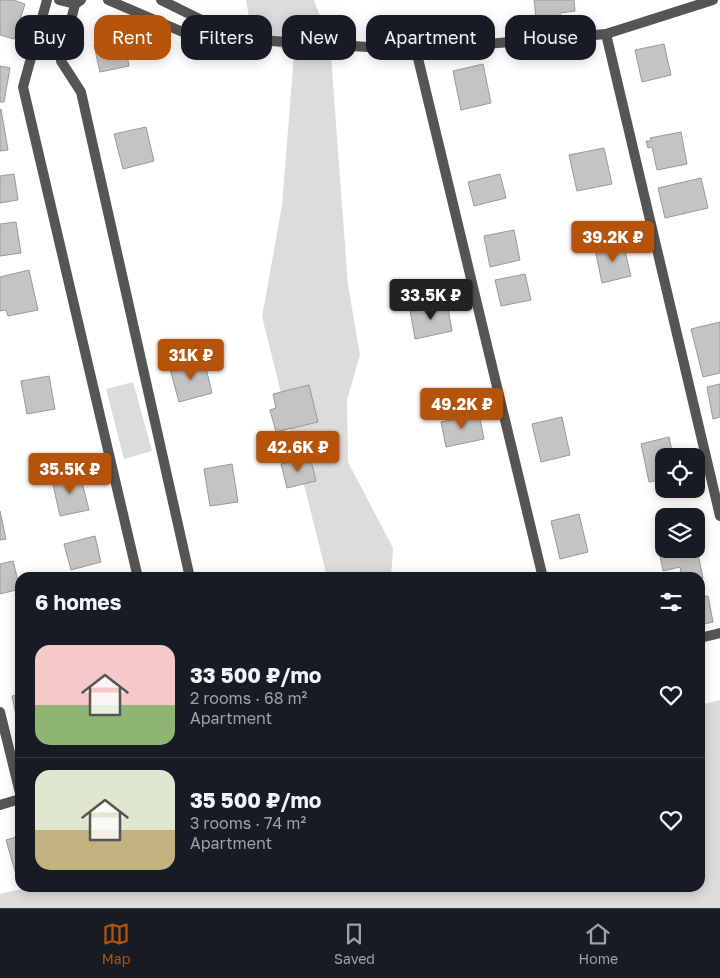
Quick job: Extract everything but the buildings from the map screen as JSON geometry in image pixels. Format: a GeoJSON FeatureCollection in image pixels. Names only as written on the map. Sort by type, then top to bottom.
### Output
{"type":"FeatureCollection","features":[{"type":"Feature","properties":{"kind":"lane"},"geometry":{"type":"LineString","coordinates":[[47,0],[22,87],[137,572]]}},
{"type":"Feature","properties":{"kind":"lane"},"geometry":{"type":"LineString","coordinates":[[59,0],[78,2],[61,61],[81,92],[189,572]]}},
{"type":"Feature","properties":{"kind":"lane"},"geometry":{"type":"LineString","coordinates":[[108,0],[181,31]]}},
{"type":"Feature","properties":{"kind":"lane"},"geometry":{"type":"LineString","coordinates":[[161,0],[192,15]]}},
{"type":"Feature","properties":{"kind":"lane"},"geometry":{"type":"LineString","coordinates":[[495,43],[606,34],[713,0]]}},
{"type":"Feature","properties":{"kind":"lane"},"geometry":{"type":"LineString","coordinates":[[606,34],[720,516]]}},
{"type":"Feature","properties":{"kind":"lane"},"geometry":{"type":"LineString","coordinates":[[272,41],[366,47]]}},
{"type":"Feature","properties":{"kind":"lane"},"geometry":{"type":"LineString","coordinates":[[418,60],[542,572]]}},
{"type":"Feature","properties":{"kind":"lane"},"geometry":{"type":"LineString","coordinates":[[705,637],[720,633]]}},
{"type":"Feature","properties":{"kind":"lane"},"geometry":{"type":"LineString","coordinates":[[0,712],[15,774]]}},
{"type":"Feature","properties":{"kind":"lane"},"geometry":{"type":"LineString","coordinates":[[0,805],[15,800]]}},
{"type":"Feature","properties":{"kind":"shaded area"},"geometry":{"type":"Polygon","coordinates":[[[246,0],[314,0],[320,15],[282,15],[282,49],[272,44],[272,15],[249,15],[246,0]]]}},
{"type":"Feature","properties":{"kind":"shaded area"},"geometry":{"type":"Polygon","coordinates":[[[294,60],[331,60],[348,285],[360,355],[347,400],[348,462],[393,548],[391,572],[326,572],[262,317],[282,205],[294,60]]]}},
{"type":"Feature","properties":{"kind":"shaded area"},"geometry":{"type":"Polygon","coordinates":[[[133,382],[152,451],[124,459],[106,389],[133,382]]]}},
{"type":"Feature","properties":{"kind":"shaded area"},"geometry":{"type":"Polygon","coordinates":[[[720,700],[720,908],[0,908],[0,894],[15,890],[15,892],[705,892],[705,704],[720,700]]]}}]}
